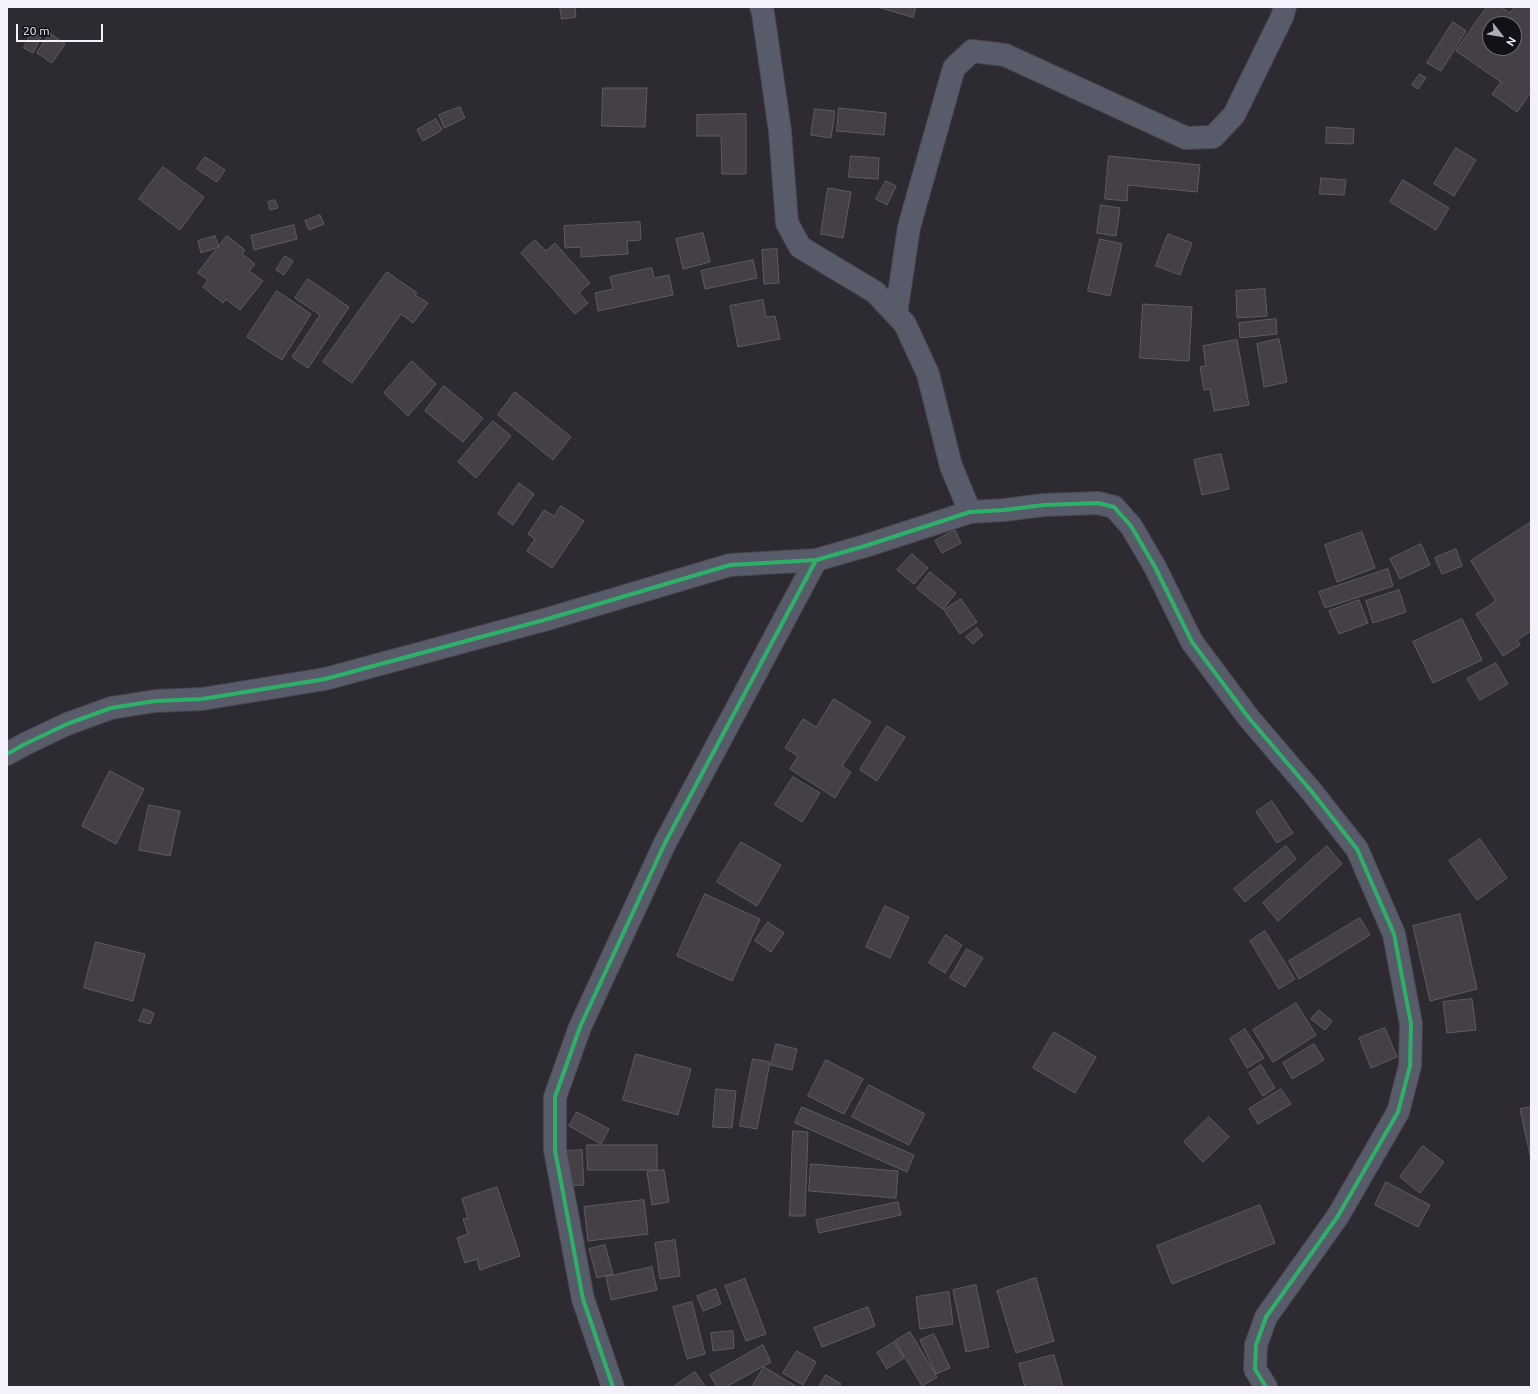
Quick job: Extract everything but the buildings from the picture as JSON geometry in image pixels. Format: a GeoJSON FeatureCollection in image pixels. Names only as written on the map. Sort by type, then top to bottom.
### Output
{"type":"FeatureCollection","features":[{"type":"Feature","properties":{"kind":"street"},"geometry":{"type":"LineString","coordinates":[[761,7],[780,130],[787,223],[800,247],[875,292],[905,324],[928,374],[951,466],[970,512]]}},
{"type":"Feature","properties":{"kind":"street"},"geometry":{"type":"LineString","coordinates":[[896,314],[909,227],[954,68],[972,51],[1005,55],[1186,138],[1212,137],[1234,115],[1282,17],[1285,7]]}},
{"type":"Feature","properties":{"kind":"street"},"geometry":{"type":"LineString","coordinates":[[7,754],[67,724],[111,708],[155,701],[202,699],[325,679],[544,620],[730,565],[816,560],[865,546],[970,512],[1004,510],[1044,505],[1098,502],[1114,507],[1131,526],[1156,567],[1192,642],[1248,717],[1312,792],[1357,849],[1394,934],[1411,1024],[1410,1066],[1398,1112],[1338,1216],[1266,1318],[1256,1345],[1256,1369],[1266,1387]]}},
{"type":"Feature","properties":{"kind":"street"},"geometry":{"type":"LineString","coordinates":[[613,1387],[582,1292],[555,1150],[556,1097],[580,1027],[665,843],[816,560]]}},
{"type":"Feature","properties":{"kind":"cycle path"},"geometry":{"type":"LineString","coordinates":[[613,1387],[583,1299],[555,1150],[555,1097],[580,1027],[665,843],[816,560],[865,546],[970,512],[1004,510],[1044,505],[1098,503],[1114,507],[1131,526],[1155,567],[1192,642],[1248,717],[1312,792],[1357,849],[1394,934],[1411,1024],[1410,1066],[1398,1112],[1338,1216],[1266,1317],[1256,1345],[1255,1369],[1266,1387]]}},
{"type":"Feature","properties":{"kind":"cycle path"},"geometry":{"type":"LineString","coordinates":[[7,754],[67,724],[111,708],[155,701],[202,699],[325,679],[544,620],[730,565],[816,560]]}}]}
